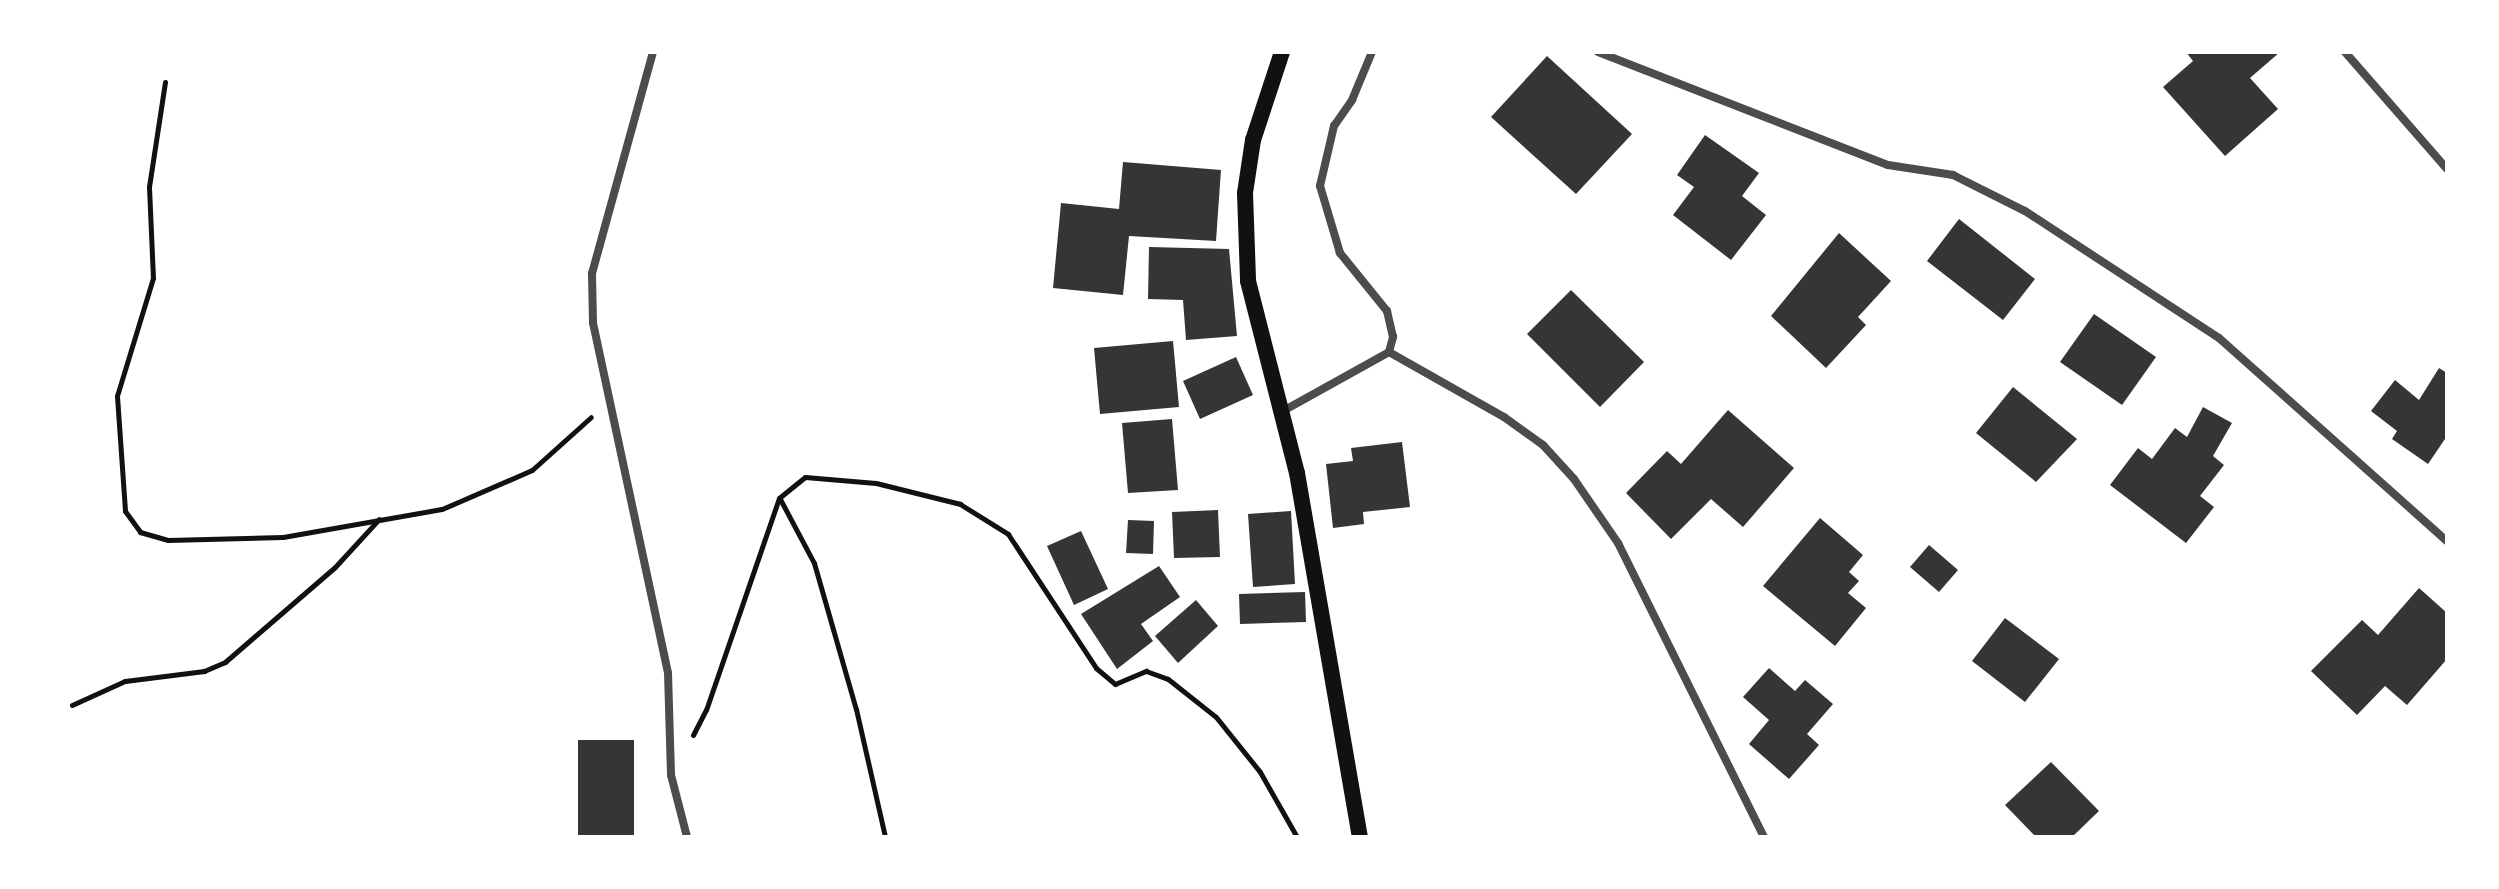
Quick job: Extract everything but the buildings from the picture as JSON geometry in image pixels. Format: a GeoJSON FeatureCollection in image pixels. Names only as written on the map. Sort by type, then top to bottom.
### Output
{"type":"FeatureCollection","features":[{"type":"Feature","properties":{"kind":"main road"},"geometry":{"type":"LineString","coordinates":[[1282,52],[1253,140],[1245,193],[1248,281],[1283,411],[1360,837]]}},
{"type":"Feature","properties":{"kind":"street"},"geometry":{"type":"LineString","coordinates":[[653,52],[592,274],[593,323],[668,673],[671,775],[687,837]]}},
{"type":"Feature","properties":{"kind":"street"},"geometry":{"type":"LineString","coordinates":[[1372,52],[1334,126],[1320,186],[1340,253],[1387,311],[1393,327],[1389,352]]}},
{"type":"Feature","properties":{"kind":"street"},"geometry":{"type":"LineString","coordinates":[[1598,52],[1888,165],[1953,175],[2025,211],[2219,338],[2447,541]]}},
{"type":"Feature","properties":{"kind":"street"},"geometry":{"type":"LineString","coordinates":[[2345,52],[2447,169]]}},
{"type":"Feature","properties":{"kind":"street"},"geometry":{"type":"LineString","coordinates":[[1283,411],[1389,352]]}},
{"type":"Feature","properties":{"kind":"street"},"geometry":{"type":"LineString","coordinates":[[1389,352],[1504,417],[1543,445],[1574,479],[1618,543],[1764,837]]}},
{"type":"Feature","properties":{"kind":"path"},"geometry":{"type":"LineString","coordinates":[[165,82],[149,187],[153,278],[117,396],[125,511],[140,532],[168,540],[283,537],[341,531],[381,517],[442,509],[532,470],[579,431],[607,398]]}},
{"type":"Feature","properties":{"kind":"path"},"geometry":{"type":"LineString","coordinates":[[671,775],[706,710],[779,498],[805,477],[876,483],[960,504],[1008,534],[1096,668],[1115,684],[1146,671],[1168,679],[1216,717],[1260,772],[1297,837]]}},
{"type":"Feature","properties":{"kind":"path"},"geometry":{"type":"LineString","coordinates":[[779,498],[814,563],[856,709],[885,837]]}},
{"type":"Feature","properties":{"kind":"path"},"geometry":{"type":"LineString","coordinates":[[72,705],[125,681],[204,671],[225,662],[335,567],[381,517]]}}]}
